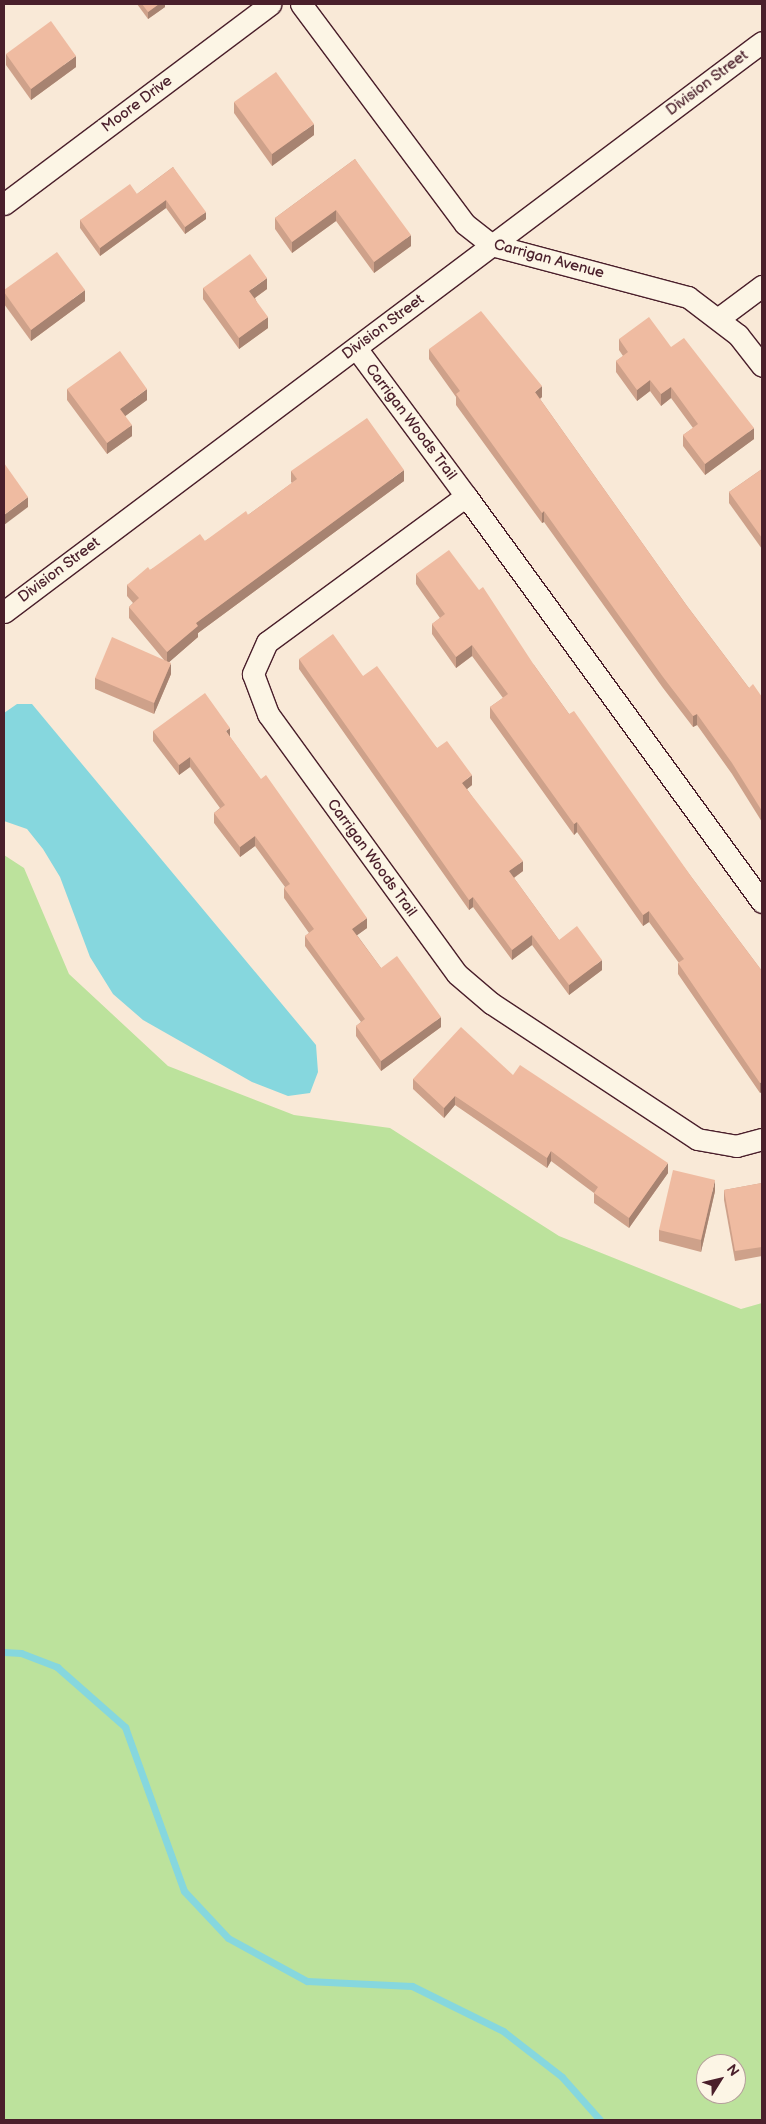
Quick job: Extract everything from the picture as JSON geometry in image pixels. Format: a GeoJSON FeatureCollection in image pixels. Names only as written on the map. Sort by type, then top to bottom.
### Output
{"type":"FeatureCollection","features":[{"type":"Feature","properties":{"kind":"street","name":"Moore Drive"},"geometry":{"type":"LineString","coordinates":[[4,204],[270,4]]}},
{"type":"Feature","properties":{"kind":"street","name":"Carrigan Avenue"},"geometry":{"type":"LineString","coordinates":[[301,4],[465,224],[492,245],[688,297],[719,318],[738,335],[762,366]]}},
{"type":"Feature","properties":{"kind":"street","name":"Division Street"},"geometry":{"type":"LineString","coordinates":[[4,612],[762,42]]}},
{"type":"Feature","properties":{"kind":"street"},"geometry":{"type":"LineString","coordinates":[[719,318],[762,286]]}},
{"type":"Feature","properties":{"kind":"street","name":"Carrigan Woods Trail"},"geometry":{"type":"LineString","coordinates":[[356,348],[762,902]]}},
{"type":"Feature","properties":{"kind":"street","name":"Carrigan Woods Trail"},"geometry":{"type":"LineString","coordinates":[[466,496],[267,642],[253,674],[268,714],[457,974],[470,986],[491,1003],[697,1139],[736,1146],[762,1139]]}},
{"type":"Feature","properties":{"kind":"green space"},"geometry":{"type":"Polygon","coordinates":[[[4,855],[24,868],[69,974],[168,1066],[294,1115],[390,1128],[559,1236],[741,1309],[762,1303],[762,2120],[4,2120],[4,855]]]}},
{"type":"Feature","properties":{"kind":"water"},"geometry":{"type":"Polygon","coordinates":[[[17,704],[32,704],[316,1045],[318,1072],[310,1093],[288,1096],[252,1082],[143,1020],[113,994],[90,957],[60,877],[43,849],[27,829],[4,821],[4,713],[17,704]]]}},
{"type":"Feature","properties":{"kind":"building"},"geometry":{"type":"Polygon","coordinates":[[[142,4],[159,4],[148,12],[142,4]]]}},
{"type":"Feature","properties":{"kind":"building"},"geometry":{"type":"Polygon","coordinates":[[[51,21],[76,56],[31,89],[6,54],[51,21]]]}},
{"type":"Feature","properties":{"kind":"building"},"geometry":{"type":"Polygon","coordinates":[[[276,72],[314,124],[272,154],[234,102],[276,72]]]}},
{"type":"Feature","properties":{"kind":"building"},"geometry":{"type":"Polygon","coordinates":[[[355,159],[411,235],[374,262],[336,210],[292,242],[275,218],[355,159]]]}},
{"type":"Feature","properties":{"kind":"building"},"geometry":{"type":"Polygon","coordinates":[[[173,167],[206,212],[185,227],[166,200],[100,248],[80,220],[130,184],[137,194],[173,167]]]}},
{"type":"Feature","properties":{"kind":"building"},"geometry":{"type":"Polygon","coordinates":[[[57,252],[85,290],[31,330],[4,290],[57,252]]]}},
{"type":"Feature","properties":{"kind":"building"},"geometry":{"type":"Polygon","coordinates":[[[250,254],[267,278],[249,291],[268,317],[239,338],[203,288],[250,254]]]}},
{"type":"Feature","properties":{"kind":"building"},"geometry":{"type":"Polygon","coordinates":[[[481,311],[542,386],[535,392],[687,606],[749,688],[753,684],[762,697],[762,811],[732,763],[697,714],[693,716],[663,677],[544,511],[542,513],[456,394],[460,391],[429,349],[481,311]]]}},
{"type":"Feature","properties":{"kind":"building"},"geometry":{"type":"Polygon","coordinates":[[[649,317],[671,347],[684,338],[754,428],[705,464],[683,435],[698,424],[671,387],[661,394],[650,380],[637,390],[616,361],[628,352],[619,339],[649,317]]]}},
{"type":"Feature","properties":{"kind":"building"},"geometry":{"type":"Polygon","coordinates":[[[120,351],[147,389],[120,409],[132,425],[107,443],[67,389],[120,351]]]}},
{"type":"Feature","properties":{"kind":"building"},"geometry":{"type":"Polygon","coordinates":[[[367,418],[404,470],[196,623],[198,626],[167,652],[129,607],[139,598],[127,585],[148,567],[150,570],[200,534],[205,541],[246,511],[248,515],[297,479],[291,471],[367,418]]]}},
{"type":"Feature","properties":{"kind":"building"},"geometry":{"type":"Polygon","coordinates":[[[4,463],[28,497],[4,515],[4,463]]]}},
{"type":"Feature","properties":{"kind":"building"},"geometry":{"type":"Polygon","coordinates":[[[762,469],[762,538],[729,492],[762,469]]]}},
{"type":"Feature","properties":{"kind":"building"},"geometry":{"type":"Polygon","coordinates":[[[449,550],[479,590],[483,587],[534,665],[569,714],[574,711],[693,879],[762,971],[762,1081],[760,1083],[678,963],[684,959],[649,911],[643,915],[577,822],[574,824],[490,707],[508,694],[472,645],[456,657],[432,624],[445,614],[416,574],[449,550]]]}},
{"type":"Feature","properties":{"kind":"building"},"geometry":{"type":"Polygon","coordinates":[[[333,634],[363,676],[377,666],[437,748],[447,741],[472,775],[462,783],[523,861],[509,871],[559,940],[577,926],[602,960],[569,985],[532,935],[512,950],[473,897],[469,900],[299,659],[333,634]]]}},
{"type":"Feature","properties":{"kind":"building"},"geometry":{"type":"Polygon","coordinates":[[[112,637],[171,663],[154,703],[95,678],[112,637]]]}},
{"type":"Feature","properties":{"kind":"building"},"geometry":{"type":"Polygon","coordinates":[[[205,693],[230,728],[226,731],[261,779],[266,775],[367,918],[352,929],[381,968],[397,956],[441,1017],[381,1061],[356,1026],[365,1019],[305,936],[314,929],[284,888],[290,884],[255,836],[240,847],[214,813],[225,805],[190,757],[179,765],[153,731],[205,693]]]}},
{"type":"Feature","properties":{"kind":"building"},"geometry":{"type":"Polygon","coordinates":[[[461,1027],[513,1075],[520,1065],[668,1163],[629,1218],[594,1193],[598,1187],[551,1151],[547,1158],[455,1096],[444,1108],[413,1079],[461,1027]]]}},
{"type":"Feature","properties":{"kind":"building"},"geometry":{"type":"Polygon","coordinates":[[[673,1170],[715,1180],[701,1240],[659,1230],[673,1170]]]}},
{"type":"Feature","properties":{"kind":"building"},"geometry":{"type":"Polygon","coordinates":[[[762,1183],[762,1247],[735,1251],[724,1190],[762,1183]]]}},
{"type":"Feature","properties":{"kind":"waterway"},"geometry":{"type":"LineString","coordinates":[[4,1652],[21,1653],[57,1667],[125,1727],[184,1891],[228,1938],[307,1981],[412,1986],[503,2031],[562,2077],[600,2120]]}}]}
